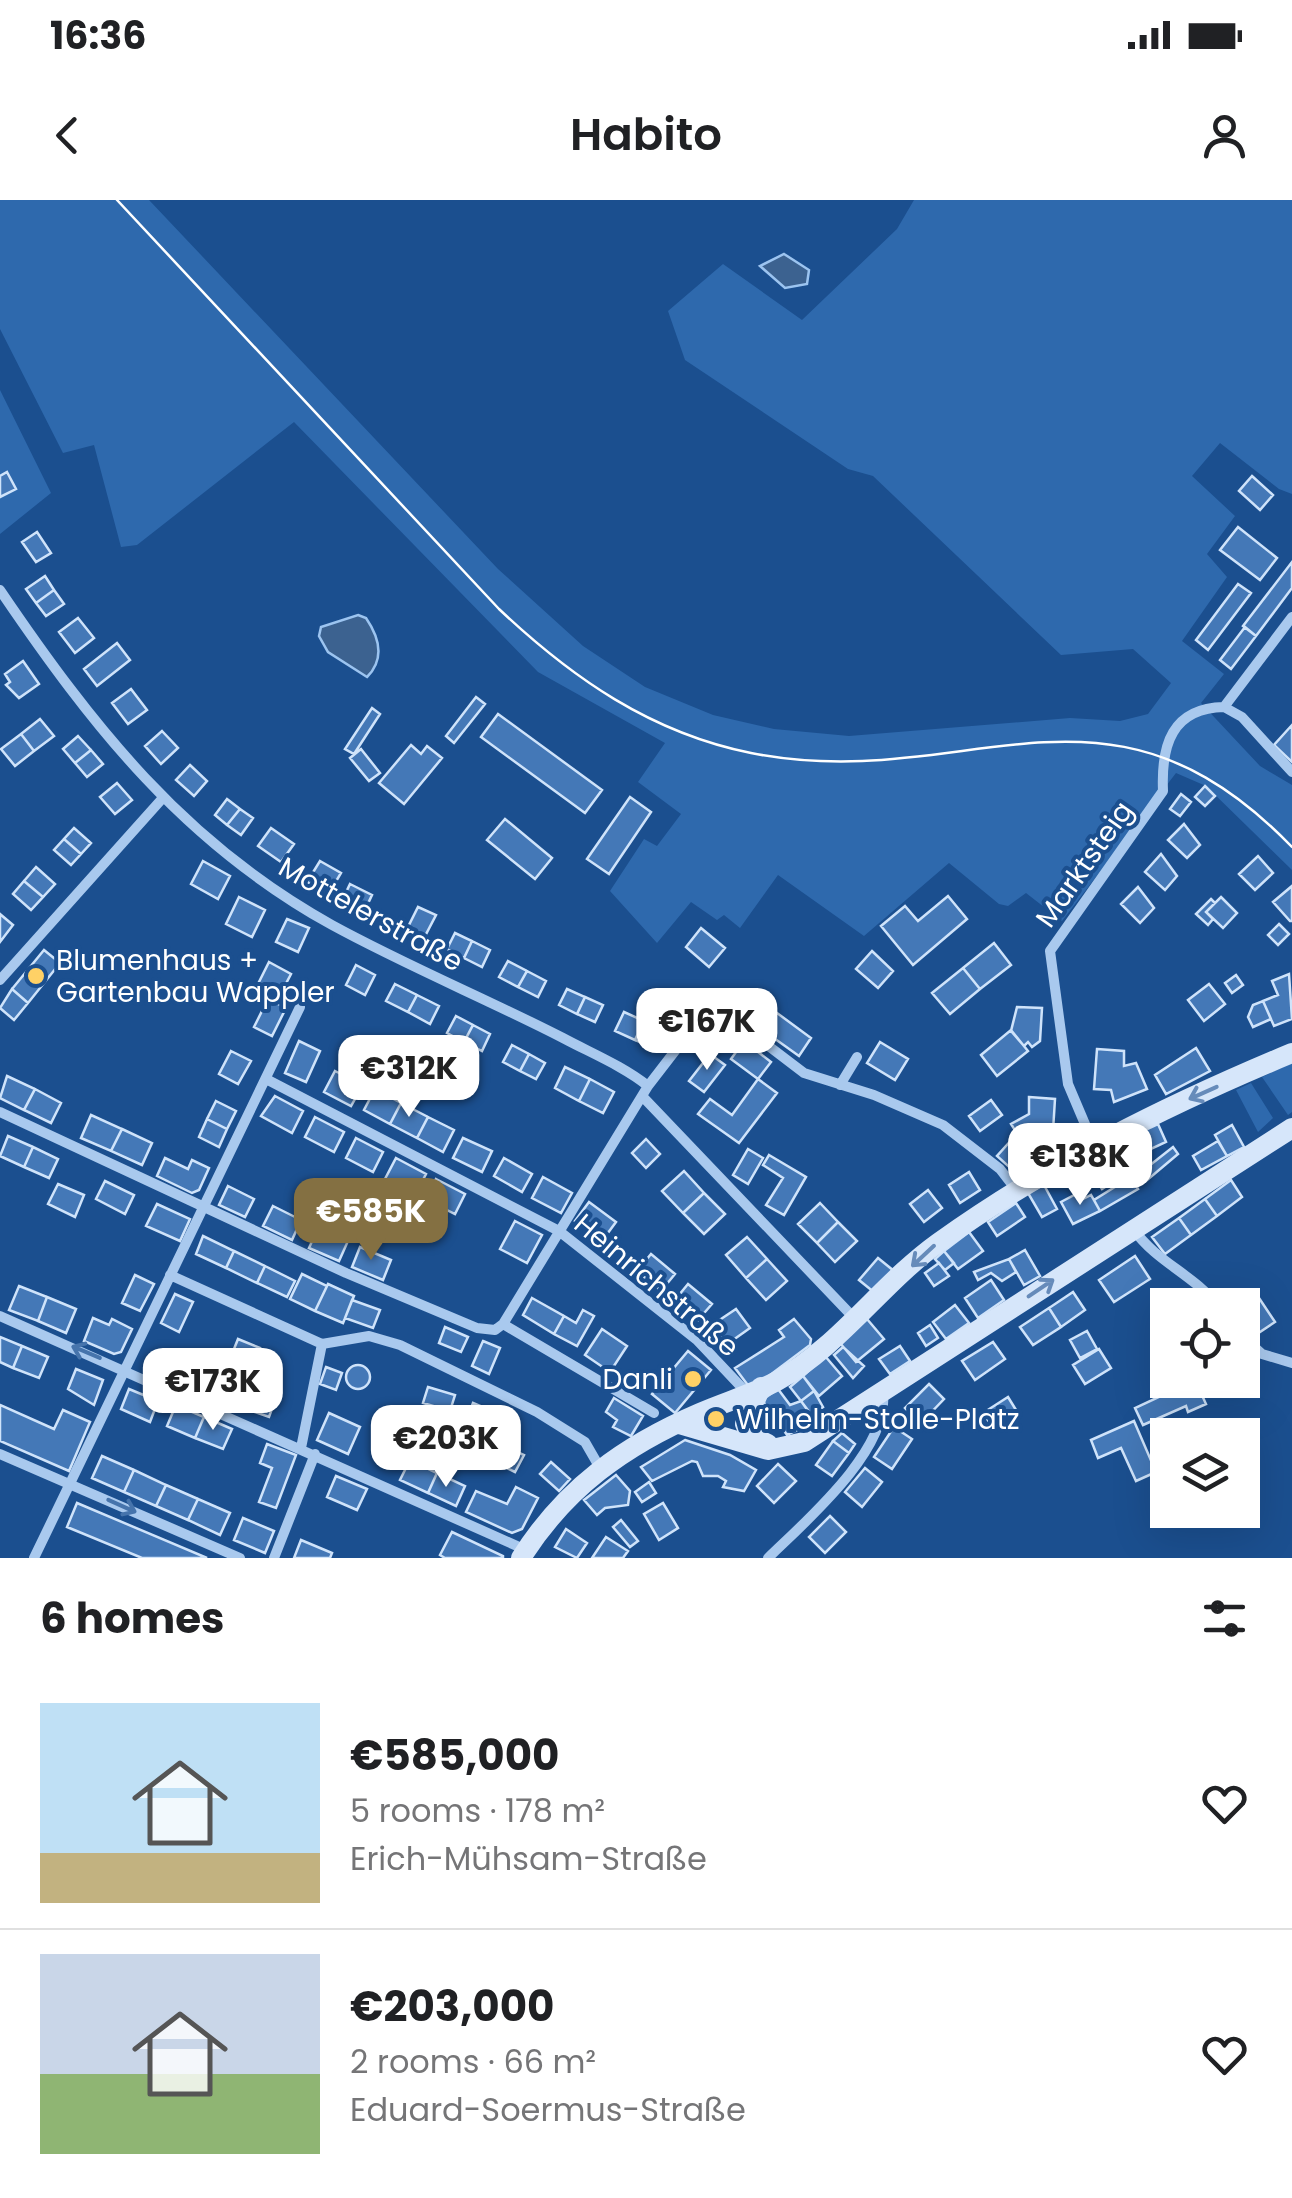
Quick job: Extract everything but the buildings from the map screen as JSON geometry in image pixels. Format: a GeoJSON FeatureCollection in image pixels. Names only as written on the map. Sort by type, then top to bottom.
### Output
{"type":"FeatureCollection","features":[{"type":"Feature","properties":{"kind":"main road"},"geometry":{"type":"LineString","coordinates":[[523,1554],[570,1493],[600,1468],[807,1360],[935,1245],[1017,1191],[1093,1143],[1292,1053]]}},
{"type":"Feature","properties":{"kind":"main road"},"geometry":{"type":"LineString","coordinates":[[679,1424],[752,1447],[780,1448],[804,1442],[883,1394],[1132,1227],[1292,1128]]}},
{"type":"Feature","properties":{"kind":"main road"},"geometry":{"type":"LineString","coordinates":[[754,1390],[747,1431],[762,1443],[780,1448]]}},
{"type":"Feature","properties":{"kind":"street","name":"Mottelerstraße"},"geometry":{"type":"LineString","coordinates":[[0,590],[65,682],[162,800],[230,858],[330,924],[544,1029],[645,1091],[856,1320]]}},
{"type":"Feature","properties":{"kind":"street"},"geometry":{"type":"LineString","coordinates":[[1292,617],[1224,707],[1242,718],[1292,772]]}},
{"type":"Feature","properties":{"kind":"street","name":"Marktsteig"},"geometry":{"type":"LineString","coordinates":[[1093,1143],[1068,1084],[1050,951],[1162,791],[1162,766],[1169,734],[1192,713],[1224,707]]}},
{"type":"Feature","properties":{"kind":"street"},"geometry":{"type":"LineString","coordinates":[[0,980],[71,896],[162,800]]}},
{"type":"Feature","properties":{"kind":"street"},"geometry":{"type":"LineString","coordinates":[[0,1112],[204,1208],[477,1328],[495,1330],[503,1324],[645,1091],[712,1004],[804,1073],[943,1125],[1000,1169],[1017,1191]]}},
{"type":"Feature","properties":{"kind":"street"},"geometry":{"type":"LineString","coordinates":[[34,1558],[300,1007]]}},
{"type":"Feature","properties":{"kind":"street"},"geometry":{"type":"LineString","coordinates":[[840,1084],[857,1057]]}},
{"type":"Feature","properties":{"kind":"street","name":"Heinrichstraße"},"geometry":{"type":"LineString","coordinates":[[266,1080],[559,1231],[754,1390]]}},
{"type":"Feature","properties":{"kind":"street"},"geometry":{"type":"LineString","coordinates":[[1132,1227],[1150,1252],[1170,1262],[1199,1288]]}},
{"type":"Feature","properties":{"kind":"street"},"geometry":{"type":"LineString","coordinates":[[170,1275],[322,1344],[368,1336],[400,1344],[553,1422],[584,1442],[600,1468]]}},
{"type":"Feature","properties":{"kind":"street"},"geometry":{"type":"LineString","coordinates":[[0,1316],[302,1448],[523,1554]]}},
{"type":"Feature","properties":{"kind":"street"},"geometry":{"type":"LineString","coordinates":[[503,1324],[654,1414]]}},
{"type":"Feature","properties":{"kind":"street"},"geometry":{"type":"LineString","coordinates":[[302,1448],[322,1344]]}},
{"type":"Feature","properties":{"kind":"street"},"geometry":{"type":"LineString","coordinates":[[1260,1352],[1292,1362]]}},
{"type":"Feature","properties":{"kind":"street"},"geometry":{"type":"LineString","coordinates":[[768,1558],[841,1484],[885,1417],[883,1394]]}},
{"type":"Feature","properties":{"kind":"street"},"geometry":{"type":"LineString","coordinates":[[0,1454],[240,1558]]}},
{"type":"Feature","properties":{"kind":"street"},"geometry":{"type":"LineString","coordinates":[[274,1558],[315,1454]]}},
{"type":"Feature","properties":{"kind":"shaded area"},"geometry":{"type":"Polygon","coordinates":[[[0,200],[149,200],[498,569],[583,646],[645,687],[713,715],[774,729],[849,736],[1070,718],[1120,721],[1148,714],[1171,683],[1133,649],[1061,655],[873,476],[848,469],[685,360],[668,311],[723,264],[802,320],[897,229],[914,200],[1292,200],[1292,494],[1279,489],[1220,443],[1192,476],[1235,516],[1207,554],[1227,577],[1182,641],[1224,674],[1201,703],[1260,766],[1292,785],[1292,870],[1206,786],[1176,773],[1062,921],[1026,893],[1008,906],[999,904],[949,863],[864,936],[778,875],[740,928],[724,915],[717,920],[691,902],[657,943],[610,891],[644,839],[657,846],[681,814],[638,782],[665,743],[538,672],[294,422],[137,545],[121,547],[94,445],[63,453],[0,329],[0,200]]]}},
{"type":"Feature","properties":{"kind":"shaded area"},"geometry":{"type":"Polygon","coordinates":[[[784,254],[809,270],[807,284],[785,288],[760,266],[784,254]]]}},
{"type":"Feature","properties":{"kind":"shaded area"},"geometry":{"type":"Polygon","coordinates":[[[0,390],[51,493],[0,534],[0,390]]]}},
{"type":"Feature","properties":{"kind":"shaded area"},"geometry":{"type":"Polygon","coordinates":[[[358,615],[366,618],[377,640],[376,663],[367,677],[328,652],[319,636],[321,627],[358,615]]]}},
{"type":"Feature","properties":{"kind":"shaded area"},"geometry":{"type":"Polygon","coordinates":[[[1292,1063],[1292,1112],[1288,1115],[1262,1077],[1292,1063]]]}},
{"type":"Feature","properties":{"kind":"shaded area"},"geometry":{"type":"Polygon","coordinates":[[[1251,1083],[1273,1118],[1258,1132],[1236,1090],[1251,1083]]]}},
{"type":"Feature","properties":{"kind":"tram line"},"geometry":{"type":"LineString","coordinates":[[117,200],[499,609],[584,680],[647,717],[714,744],[751,753],[829,761],[901,758],[1032,743],[1095,743],[1159,756],[1224,789],[1292,847]]}},
{"type":"Feature","properties":{"kind":"place","name":"Blumenhaus + Gartenbau Wappler"},"geometry":{"type":"Point","coordinates":[36,976]}},
{"type":"Feature","properties":{"kind":"place","name":"Danli"},"geometry":{"type":"Point","coordinates":[693,1379]}},
{"type":"Feature","properties":{"kind":"place","name":"Wilhelm-Stolle-Platz"},"geometry":{"type":"Point","coordinates":[716,1419]}}]}
